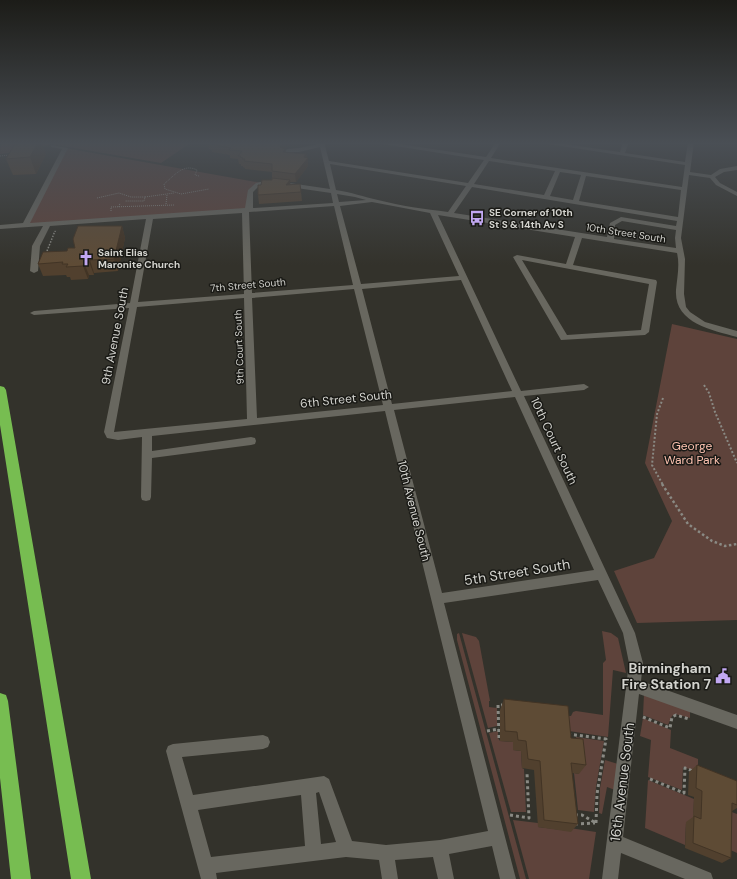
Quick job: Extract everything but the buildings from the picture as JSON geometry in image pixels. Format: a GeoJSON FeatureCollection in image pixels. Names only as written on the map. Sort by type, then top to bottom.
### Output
{"type":"FeatureCollection","features":[{"type":"Feature","properties":{"kind":"highway"},"geometry":{"type":"LineString","coordinates":[[0,390],[81,879]]}},
{"type":"Feature","properties":{"kind":"highway"},"geometry":{"type":"LineString","coordinates":[[0,702],[21,879]]}},
{"type":"Feature","properties":{"kind":"street"},"geometry":{"type":"LineString","coordinates":[[26,225],[47,183]]}},
{"type":"Feature","properties":{"kind":"street","name":"9th Court South"},"geometry":{"type":"LineString","coordinates":[[252,423],[245,213],[248,210],[250,191],[254,186],[262,183]]}},
{"type":"Feature","properties":{"kind":"street","name":"10th Street South"},"geometry":{"type":"LineString","coordinates":[[273,183],[334,198],[356,195],[377,202],[450,215],[680,251]]}},
{"type":"Feature","properties":{"kind":"street","name":"10th Avenue South"},"geometry":{"type":"LineString","coordinates":[[330,183],[508,879]]}},
{"type":"Feature","properties":{"kind":"street"},"geometry":{"type":"LineString","coordinates":[[458,183],[680,218]]}},
{"type":"Feature","properties":{"kind":"street"},"geometry":{"type":"LineString","coordinates":[[546,197],[552,183]]}},
{"type":"Feature","properties":{"kind":"street"},"geometry":{"type":"LineString","coordinates":[[575,202],[581,183]]}},
{"type":"Feature","properties":{"kind":"street"},"geometry":{"type":"LineString","coordinates":[[645,183],[685,189]]}},
{"type":"Feature","properties":{"kind":"street"},"geometry":{"type":"LineString","coordinates":[[686,183],[678,238],[682,260],[680,300],[684,310],[689,315],[713,328],[737,334]]}},
{"type":"Feature","properties":{"kind":"street"},"geometry":{"type":"LineString","coordinates":[[717,183],[737,194]]}},
{"type":"Feature","properties":{"kind":"street"},"geometry":{"type":"LineString","coordinates":[[450,215],[470,185]]}},
{"type":"Feature","properties":{"kind":"street"},"geometry":{"type":"LineString","coordinates":[[0,227],[248,210],[334,198],[377,202]]}},
{"type":"Feature","properties":{"kind":"street","name":"10th Court South"},"geometry":{"type":"LineString","coordinates":[[433,212],[629,633],[636,663],[634,685]]}},
{"type":"Feature","properties":{"kind":"street","name":"9th Avenue South"},"geometry":{"type":"LineString","coordinates":[[112,435],[109,432],[150,216]]}},
{"type":"Feature","properties":{"kind":"street"},"geometry":{"type":"LineString","coordinates":[[610,240],[612,224],[621,219],[679,228]]}},
{"type":"Feature","properties":{"kind":"street"},"geometry":{"type":"LineString","coordinates":[[34,270],[36,246],[47,224]]}},
{"type":"Feature","properties":{"kind":"street"},"geometry":{"type":"LineString","coordinates":[[569,267],[579,236]]}},
{"type":"Feature","properties":{"kind":"street"},"geometry":{"type":"LineString","coordinates":[[133,252],[143,251]]}},
{"type":"Feature","properties":{"kind":"street"},"geometry":{"type":"LineString","coordinates":[[517,257],[569,267],[653,282],[645,332],[564,338],[517,257]]}},
{"type":"Feature","properties":{"kind":"street","name":"7th Street South"},"geometry":{"type":"LineString","coordinates":[[34,313],[463,278]]}},
{"type":"Feature","properties":{"kind":"street","name":"6th Street South"},"geometry":{"type":"LineString","coordinates":[[112,435],[118,436],[252,423],[584,386]]}},
{"type":"Feature","properties":{"kind":"street"},"geometry":{"type":"LineString","coordinates":[[146,498],[147,433]]}},
{"type":"Feature","properties":{"kind":"street"},"geometry":{"type":"LineString","coordinates":[[147,455],[250,441]]}},
{"type":"Feature","properties":{"kind":"street","name":"5th Street South"},"geometry":{"type":"LineString","coordinates":[[437,599],[602,574]]}},
{"type":"Feature","properties":{"kind":"street"},"geometry":{"type":"LineString","coordinates":[[634,685],[737,722]]}},
{"type":"Feature","properties":{"kind":"street","name":"16th Avenue South"},"geometry":{"type":"LineString","coordinates":[[610,879],[634,685]]}},
{"type":"Feature","properties":{"kind":"street"},"geometry":{"type":"LineString","coordinates":[[263,742],[173,751],[207,873],[314,853],[346,849],[386,853],[440,848],[497,836]]}},
{"type":"Feature","properties":{"kind":"street"},"geometry":{"type":"LineString","coordinates":[[188,804],[324,784],[346,849]]}},
{"type":"Feature","properties":{"kind":"street"},"geometry":{"type":"LineString","coordinates":[[308,786],[314,853]]}},
{"type":"Feature","properties":{"kind":"street"},"geometry":{"type":"LineString","coordinates":[[615,842],[704,879]]}},
{"type":"Feature","properties":{"kind":"street"},"geometry":{"type":"LineString","coordinates":[[440,848],[446,879]]}},
{"type":"Feature","properties":{"kind":"street"},"geometry":{"type":"LineString","coordinates":[[386,853],[390,879]]}},
{"type":"Feature","properties":{"kind":"path"},"geometry":{"type":"LineString","coordinates":[[165,183],[164,184],[165,189],[176,193],[190,194],[209,189]]}},
{"type":"Feature","properties":{"kind":"path"},"geometry":{"type":"LineString","coordinates":[[97,198],[119,193],[131,197],[145,197],[176,193]]}},
{"type":"Feature","properties":{"kind":"path"},"geometry":{"type":"LineString","coordinates":[[166,204],[167,195]]}},
{"type":"Feature","properties":{"kind":"path"},"geometry":{"type":"LineString","coordinates":[[143,205],[145,197]]}},
{"type":"Feature","properties":{"kind":"path"},"geometry":{"type":"LineString","coordinates":[[124,201],[144,201]]}},
{"type":"Feature","properties":{"kind":"path"},"geometry":{"type":"LineString","coordinates":[[111,211],[111,207],[166,204],[174,205]]}},
{"type":"Feature","properties":{"kind":"path"},"geometry":{"type":"LineString","coordinates":[[704,385],[737,463]]}},
{"type":"Feature","properties":{"kind":"path"},"geometry":{"type":"LineString","coordinates":[[663,398],[657,414],[652,465],[657,475],[688,524],[712,541],[725,546],[737,544]]}},
{"type":"Feature","properties":{"kind":"path"},"geometry":{"type":"LineString","coordinates":[[499,738],[498,705],[506,706]]}},
{"type":"Feature","properties":{"kind":"path"},"geometry":{"type":"LineString","coordinates":[[643,717],[670,728],[672,717],[676,715],[689,719]]}},
{"type":"Feature","properties":{"kind":"path"},"geometry":{"type":"LineString","coordinates":[[567,727],[568,734],[606,739],[597,794],[596,823]]}},
{"type":"Feature","properties":{"kind":"path"},"geometry":{"type":"LineString","coordinates":[[487,731],[499,729]]}},
{"type":"Feature","properties":{"kind":"path"},"geometry":{"type":"LineString","coordinates":[[650,780],[684,794],[685,768],[697,773]]}},
{"type":"Feature","properties":{"kind":"path"},"geometry":{"type":"LineString","coordinates":[[510,816],[529,818],[527,773]]}},
{"type":"Feature","properties":{"kind":"path"},"geometry":{"type":"LineString","coordinates":[[575,807],[575,815],[582,815],[596,823]]}},
{"type":"Feature","properties":{"kind":"path"},"geometry":{"type":"LineString","coordinates":[[571,824],[596,823]]}},
{"type":"Feature","properties":{"kind":"green space"},"geometry":{"type":"Polygon","coordinates":[[[47,183],[262,183],[250,193],[248,210],[26,225],[47,183]]]}},
{"type":"Feature","properties":{"kind":"green space","name":"George Ward Park"},"geometry":{"type":"Polygon","coordinates":[[[672,324],[737,339],[737,620],[637,623],[614,571],[654,558],[672,521],[645,463],[672,324]]]}},
{"type":"Feature","properties":{"kind":"green space"},"geometry":{"type":"Polygon","coordinates":[[[602,631],[611,633],[618,638],[626,673],[613,670],[608,737],[569,731],[568,716],[571,716],[573,712],[576,711],[603,715],[603,663],[606,660],[602,631]]]}},
{"type":"Feature","properties":{"kind":"green space"},"geometry":{"type":"Polygon","coordinates":[[[459,633],[526,879],[520,879],[457,640],[457,634],[459,633]]]}},
{"type":"Feature","properties":{"kind":"green space"},"geometry":{"type":"Polygon","coordinates":[[[462,633],[476,637],[479,641],[490,701],[489,707],[497,708],[497,726],[488,728],[462,633]]]}},
{"type":"Feature","properties":{"kind":"green space"},"geometry":{"type":"Polygon","coordinates":[[[644,694],[690,709],[690,718],[675,714],[672,716],[668,725],[643,715],[644,694]]]}},
{"type":"Feature","properties":{"kind":"green space"},"geometry":{"type":"Polygon","coordinates":[[[643,718],[671,730],[670,748],[698,759],[698,772],[683,767],[682,790],[648,777],[651,740],[640,736],[643,718]]]}},
{"type":"Feature","properties":{"kind":"green space"},"geometry":{"type":"Polygon","coordinates":[[[498,731],[498,738],[500,741],[513,742],[513,750],[521,751],[522,768],[524,769],[526,812],[511,812],[489,733],[498,731]]]}},
{"type":"Feature","properties":{"kind":"green space"},"geometry":{"type":"Polygon","coordinates":[[[576,737],[604,741],[596,787],[594,812],[578,810],[574,773],[579,774],[576,737]]]}},
{"type":"Feature","properties":{"kind":"green space"},"geometry":{"type":"Polygon","coordinates":[[[605,760],[618,764],[615,790],[607,787],[602,814],[599,813],[600,788],[605,760]]]}},
{"type":"Feature","properties":{"kind":"green space"},"geometry":{"type":"Polygon","coordinates":[[[648,780],[694,799],[693,825],[686,823],[685,845],[645,828],[648,780]]]}},
{"type":"Feature","properties":{"kind":"green space"},"geometry":{"type":"Polygon","coordinates":[[[729,811],[737,814],[737,853],[726,848],[729,811]]]}},
{"type":"Feature","properties":{"kind":"green space"},"geometry":{"type":"Polygon","coordinates":[[[513,820],[538,823],[538,827],[570,831],[570,828],[596,832],[589,879],[529,879],[513,820]]]}},
{"type":"Feature","properties":{"kind":"place","name":"SE Corner of 10th St S & 14th Av S"},"geometry":{"type":"Point","coordinates":[477,218]}},
{"type":"Feature","properties":{"kind":"place","name":"Saint Elias Maronite Church"},"geometry":{"type":"Point","coordinates":[86,258]}},
{"type":"Feature","properties":{"kind":"place","name":"Birmingham Fire Station 7"},"geometry":{"type":"Point","coordinates":[723,676]}}]}
